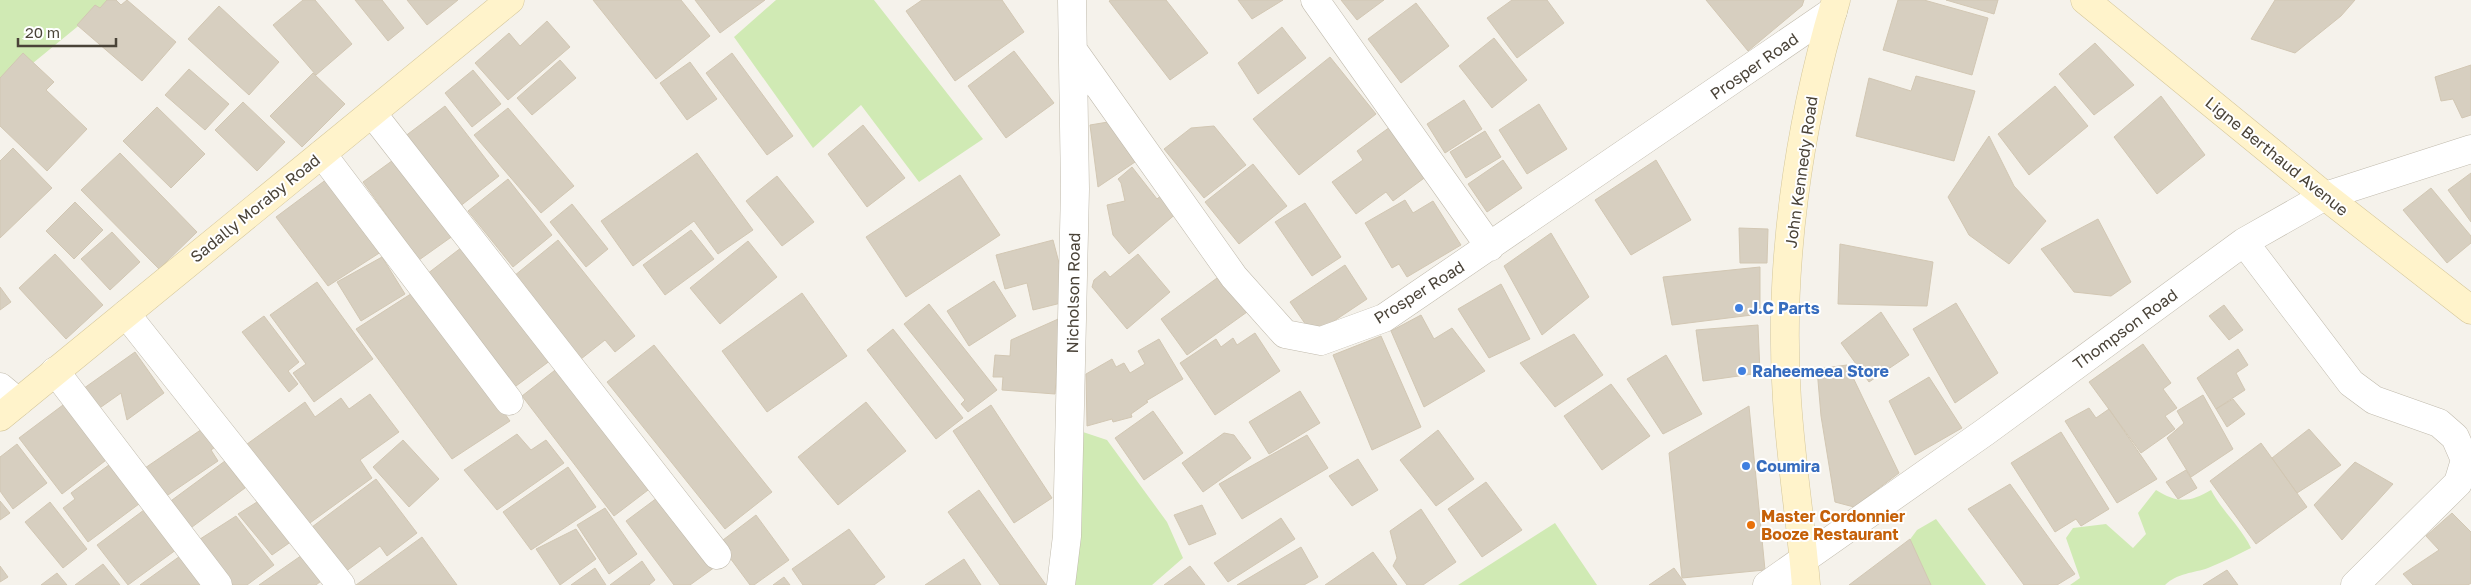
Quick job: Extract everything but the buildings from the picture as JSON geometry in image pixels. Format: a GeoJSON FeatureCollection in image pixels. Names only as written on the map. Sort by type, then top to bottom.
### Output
{"type":"FeatureCollection","features":[{"type":"Feature","properties":{"kind":"street","name":"Sadally Moraby Road"},"geometry":{"type":"LineString","coordinates":[[6,402],[54,371],[126,314],[510,0]]}},
{"type":"Feature","properties":{"kind":"street","name":"Nicholson Road"},"geometry":{"type":"LineString","coordinates":[[1061,585],[1067,536],[1075,189],[1072,0]]}},
{"type":"Feature","properties":{"kind":"street"},"geometry":{"type":"LineString","coordinates":[[1315,0],[1490,247]]}},
{"type":"Feature","properties":{"kind":"street","name":"Ligne Berthaud Avenue"},"geometry":{"type":"LineString","coordinates":[[2084,0],[2325,196],[2471,310]]}},
{"type":"Feature","properties":{"kind":"street","name":"Prosper Road"},"geometry":{"type":"LineString","coordinates":[[1074,50],[1234,277],[1285,334],[1321,340],[1384,318],[1490,247],[1834,6]]}},
{"type":"Feature","properties":{"kind":"street","name":"John Kennedy Road"},"geometry":{"type":"LineString","coordinates":[[1806,585],[1787,400],[1785,296],[1792,212],[1818,59],[1834,6]]}},
{"type":"Feature","properties":{"kind":"street"},"geometry":{"type":"LineString","coordinates":[[372,113],[717,555]]}},
{"type":"Feature","properties":{"kind":"street","name":"Thompson Road"},"geometry":{"type":"LineString","coordinates":[[1767,585],[1985,432],[2244,242],[2325,196],[2471,149]]}},
{"type":"Feature","properties":{"kind":"street"},"geometry":{"type":"LineString","coordinates":[[322,154],[509,401]]}},
{"type":"Feature","properties":{"kind":"street"},"geometry":{"type":"LineString","coordinates":[[2244,242],[2350,383],[2374,400],[2439,423],[2455,438],[2465,460],[2458,483],[2355,585]]}},
{"type":"Feature","properties":{"kind":"street"},"geometry":{"type":"LineString","coordinates":[[126,314],[341,585]]}},
{"type":"Feature","properties":{"kind":"street"},"geometry":{"type":"LineString","coordinates":[[54,371],[218,585]]}},
{"type":"Feature","properties":{"kind":"green space"},"geometry":{"type":"Polygon","coordinates":[[[0,0],[110,0],[0,90],[0,0]]]}},
{"type":"Feature","properties":{"kind":"green space"},"geometry":{"type":"Polygon","coordinates":[[[776,0],[874,0],[983,139],[919,182],[861,105],[813,148],[734,37],[776,0]]]}},
{"type":"Feature","properties":{"kind":"green space"},"geometry":{"type":"Polygon","coordinates":[[[1077,430],[1107,440],[1167,522],[1183,558],[1152,585],[1069,585],[1077,430]]]}},
{"type":"Feature","properties":{"kind":"green space"},"geometry":{"type":"Polygon","coordinates":[[[2156,490],[2170,497],[2183,500],[2196,497],[2211,490],[2251,548],[2208,568],[2175,578],[2165,585],[2070,585],[2080,578],[2066,538],[2073,528],[2106,524],[2133,548],[2146,534],[2138,513],[2156,490]]]}},
{"type":"Feature","properties":{"kind":"green space"},"geometry":{"type":"Polygon","coordinates":[[[1936,519],[1986,585],[1906,585],[1900,553],[1917,530],[1936,519]]]}},
{"type":"Feature","properties":{"kind":"green space"},"geometry":{"type":"Polygon","coordinates":[[[1555,523],[1597,585],[1458,585],[1555,523]]]}},
{"type":"Feature","properties":{"kind":"place","name":"J.C Parts"},"geometry":{"type":"Point","coordinates":[1739,308]}},
{"type":"Feature","properties":{"kind":"place","name":"Raheemeea Store"},"geometry":{"type":"Point","coordinates":[1742,371]}},
{"type":"Feature","properties":{"kind":"place","name":"Coumira"},"geometry":{"type":"Point","coordinates":[1746,466]}},
{"type":"Feature","properties":{"kind":"place","name":"Master Cordonnier Booze Restaurant"},"geometry":{"type":"Point","coordinates":[1751,525]}}]}
